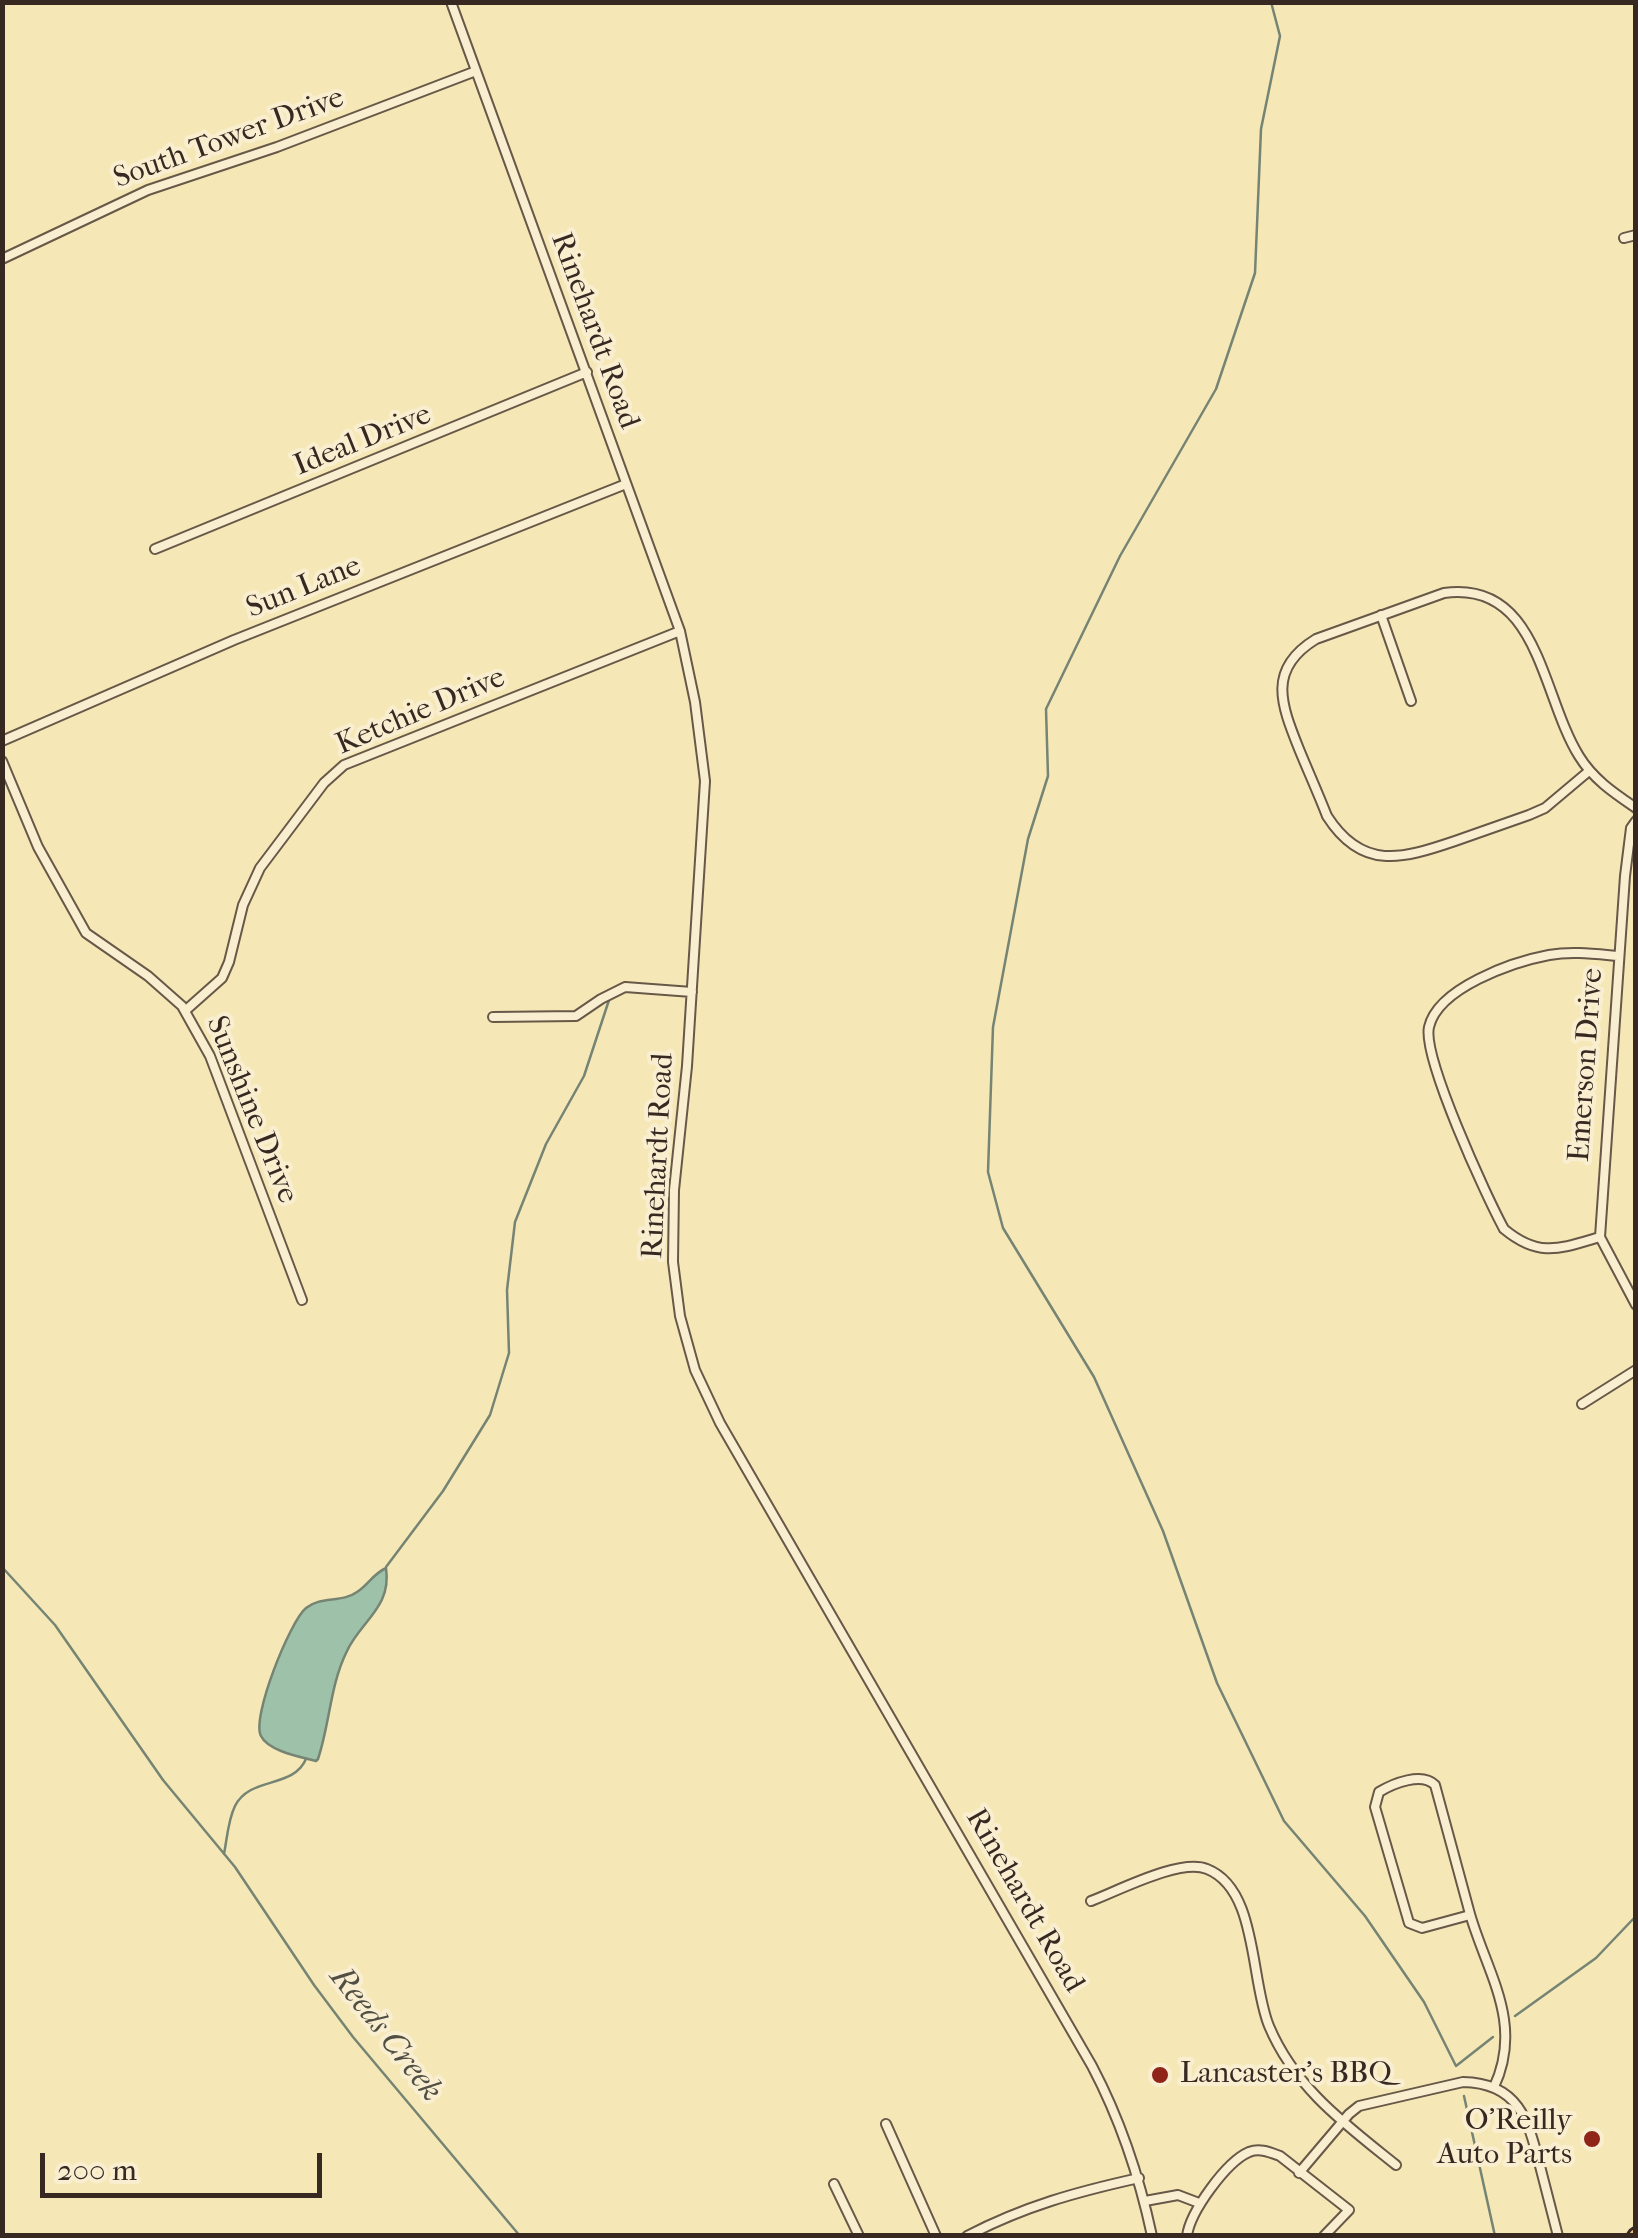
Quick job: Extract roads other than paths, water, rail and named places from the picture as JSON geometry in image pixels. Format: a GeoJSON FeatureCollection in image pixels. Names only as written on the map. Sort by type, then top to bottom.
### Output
{"type":"FeatureCollection","features":[{"type":"Feature","properties":{"kind":"street","name":"Rinehardt Road"},"geometry":{"type":"LineString","coordinates":[[452,2],[680,631],[695,702],[705,781],[674,1190],[673,1262],[680,1316],[695,1370],[720,1423],[1092,2066],[1120,2120],[1152,2236]]}},
{"type":"Feature","properties":{"kind":"street","name":"South Tower Drive"},"geometry":{"type":"LineString","coordinates":[[2,258],[148,190],[278,147],[476,71]]}},
{"type":"Feature","properties":{"kind":"street"},"geometry":{"type":"LineString","coordinates":[[1624,238],[1636,236]]}},
{"type":"Feature","properties":{"kind":"street","name":"Ideal Drive"},"geometry":{"type":"LineString","coordinates":[[155,549],[586,372]]}},
{"type":"Feature","properties":{"kind":"street","name":"Sun Lane"},"geometry":{"type":"LineString","coordinates":[[2,741],[234,640],[626,484]]}},
{"type":"Feature","properties":{"kind":"street"},"geometry":{"type":"LineString","coordinates":[[1589,772],[1545,808],[1416,854],[1392,858],[1369,854],[1352,845],[1327,816],[1282,708],[1283,677],[1290,662],[1316,638],[1444,593],[1464,590],[1501,601],[1527,635],[1563,726],[1589,772],[1636,808]]}},
{"type":"Feature","properties":{"kind":"street"},"geometry":{"type":"LineString","coordinates":[[1381,615],[1411,701]]}},
{"type":"Feature","properties":{"kind":"street","name":"Ketchie Drive"},"geometry":{"type":"LineString","coordinates":[[186,1010],[222,978],[230,962],[243,905],[260,868],[324,783],[344,765],[680,631]]}},
{"type":"Feature","properties":{"kind":"street","name":"Sunshine Drive"},"geometry":{"type":"LineString","coordinates":[[2,760],[38,846],[86,933],[148,976],[186,1010],[210,1056],[302,1300]]}},
{"type":"Feature","properties":{"kind":"street","name":"Emerson Drive"},"geometry":{"type":"LineString","coordinates":[[1636,821],[1625,876],[1618,956],[1600,1236],[1609,1260],[1636,1305]]}},
{"type":"Feature","properties":{"kind":"street"},"geometry":{"type":"LineString","coordinates":[[1600,1236],[1556,1249],[1540,1249],[1520,1242],[1504,1229],[1440,1080],[1427,1039],[1436,1008],[1472,982],[1548,956],[1618,956]]}},
{"type":"Feature","properties":{"kind":"street"},"geometry":{"type":"LineString","coordinates":[[493,1017],[576,1016],[625,987],[692,992]]}},
{"type":"Feature","properties":{"kind":"street"},"geometry":{"type":"LineString","coordinates":[[1582,1404],[1636,1370]]}},
{"type":"Feature","properties":{"kind":"street"},"geometry":{"type":"LineString","coordinates":[[1470,1915],[1422,1928],[1410,1922],[1375,1807],[1378,1792],[1423,1778],[1436,1785],[1470,1915],[1502,1997],[1505,2022],[1500,2074],[1494,2086]]}},
{"type":"Feature","properties":{"kind":"street"},"geometry":{"type":"LineString","coordinates":[[1091,1901],[1186,1867],[1210,1870],[1232,1886],[1242,1907],[1262,2006],[1276,2041],[1302,2084],[1396,2165]]}},
{"type":"Feature","properties":{"kind":"street"},"geometry":{"type":"LineString","coordinates":[[1300,2173],[1359,2106],[1463,2082],[1494,2086],[1524,2116],[1558,2236]]}},
{"type":"Feature","properties":{"kind":"street"},"geometry":{"type":"LineString","coordinates":[[886,2124],[936,2236]]}},
{"type":"Feature","properties":{"kind":"street"},"geometry":{"type":"LineString","coordinates":[[1187,2236],[1190,2218],[1199,2203],[1239,2158],[1252,2151],[1267,2150],[1349,2210],[1324,2236]]}},
{"type":"Feature","properties":{"kind":"street"},"geometry":{"type":"LineString","coordinates":[[967,2236],[1018,2210],[1139,2178]]}},
{"type":"Feature","properties":{"kind":"street"},"geometry":{"type":"LineString","coordinates":[[834,2184],[859,2236]]}},
{"type":"Feature","properties":{"kind":"street"},"geometry":{"type":"LineString","coordinates":[[1144,2201],[1178,2195],[1199,2203]]}},
{"type":"Feature","properties":{"kind":"waterway"},"geometry":{"type":"LineString","coordinates":[[1271,2],[1280,36],[1261,129],[1255,273],[1216,389],[1120,556],[1046,709],[1048,776],[1028,839],[993,1027],[988,1172],[1003,1228],[1094,1377],[1163,1531],[1217,1683],[1284,1821],[1365,1916],[1424,2002],[1456,2066],[1493,2037]]}},
{"type":"Feature","properties":{"kind":"waterway"},"geometry":{"type":"LineString","coordinates":[[386,1567],[443,1491],[490,1415],[509,1353],[507,1290],[515,1222],[546,1144],[584,1076],[610,997]]}},
{"type":"Feature","properties":{"kind":"waterway","name":"Reeds Creek"},"geometry":{"type":"LineString","coordinates":[[2,1567],[55,1625],[163,1780],[235,1867],[353,2037],[520,2236]]}},
{"type":"Feature","properties":{"kind":"waterway"},"geometry":{"type":"LineString","coordinates":[[224,1854],[231,1817],[242,1797],[292,1775],[306,1759]]}},
{"type":"Feature","properties":{"kind":"waterway"},"geometry":{"type":"LineString","coordinates":[[1515,2016],[1596,1958],[1636,1916]]}},
{"type":"Feature","properties":{"kind":"waterway"},"geometry":{"type":"LineString","coordinates":[[1464,2096],[1495,2236]]}},
{"type":"Feature","properties":{"kind":"place","name":"Lancaster’s BBQ"},"geometry":{"type":"Point","coordinates":[1160,2075]}},
{"type":"Feature","properties":{"kind":"place","name":"O'Reilly Auto Parts"},"geometry":{"type":"Point","coordinates":[1592,2139]}}]}
